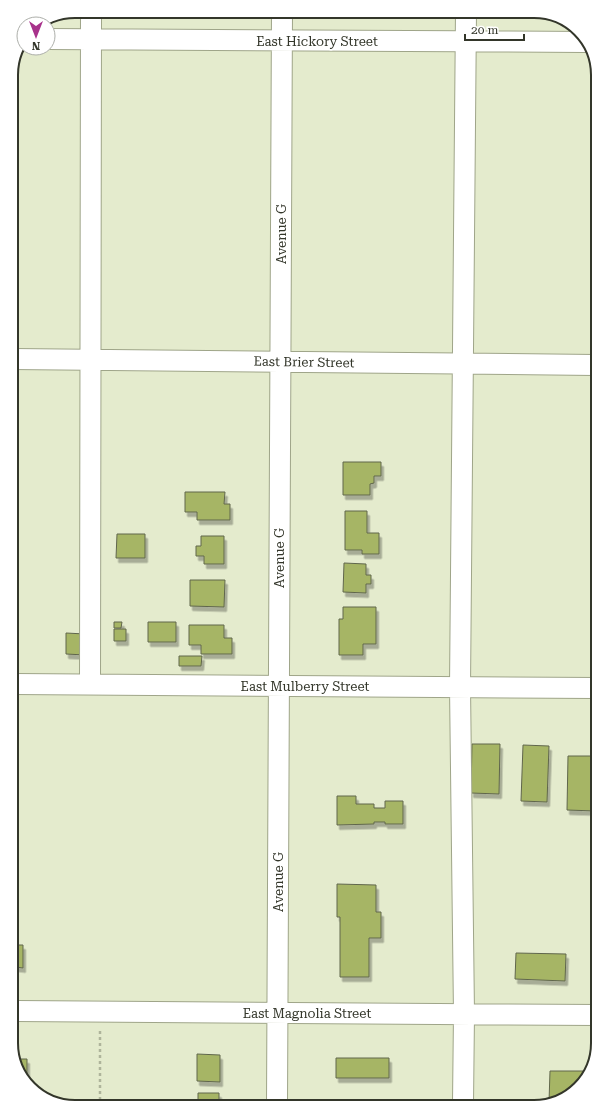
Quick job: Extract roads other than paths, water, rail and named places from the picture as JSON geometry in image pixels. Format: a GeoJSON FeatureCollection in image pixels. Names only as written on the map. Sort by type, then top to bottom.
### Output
{"type":"FeatureCollection","features":[{"type":"Feature","properties":{"kind":"street"},"geometry":{"type":"LineString","coordinates":[[90,684],[91,18]]}},
{"type":"Feature","properties":{"kind":"street","name":"Avenue G"},"geometry":{"type":"LineString","coordinates":[[277,1100],[282,18]]}},
{"type":"Feature","properties":{"kind":"street"},"geometry":{"type":"LineString","coordinates":[[463,1100],[464,1014],[460,687],[466,18]]}},
{"type":"Feature","properties":{"kind":"street","name":"East Hickory Street"},"geometry":{"type":"LineString","coordinates":[[56,39],[580,42]]}},
{"type":"Feature","properties":{"kind":"street","name":"East Brier Street"},"geometry":{"type":"LineString","coordinates":[[18,359],[591,365]]}},
{"type":"Feature","properties":{"kind":"street","name":"East Mulberry Street"},"geometry":{"type":"LineString","coordinates":[[18,684],[591,688]]}},
{"type":"Feature","properties":{"kind":"street","name":"East Magnolia Street"},"geometry":{"type":"LineString","coordinates":[[18,1011],[591,1015]]}}]}
